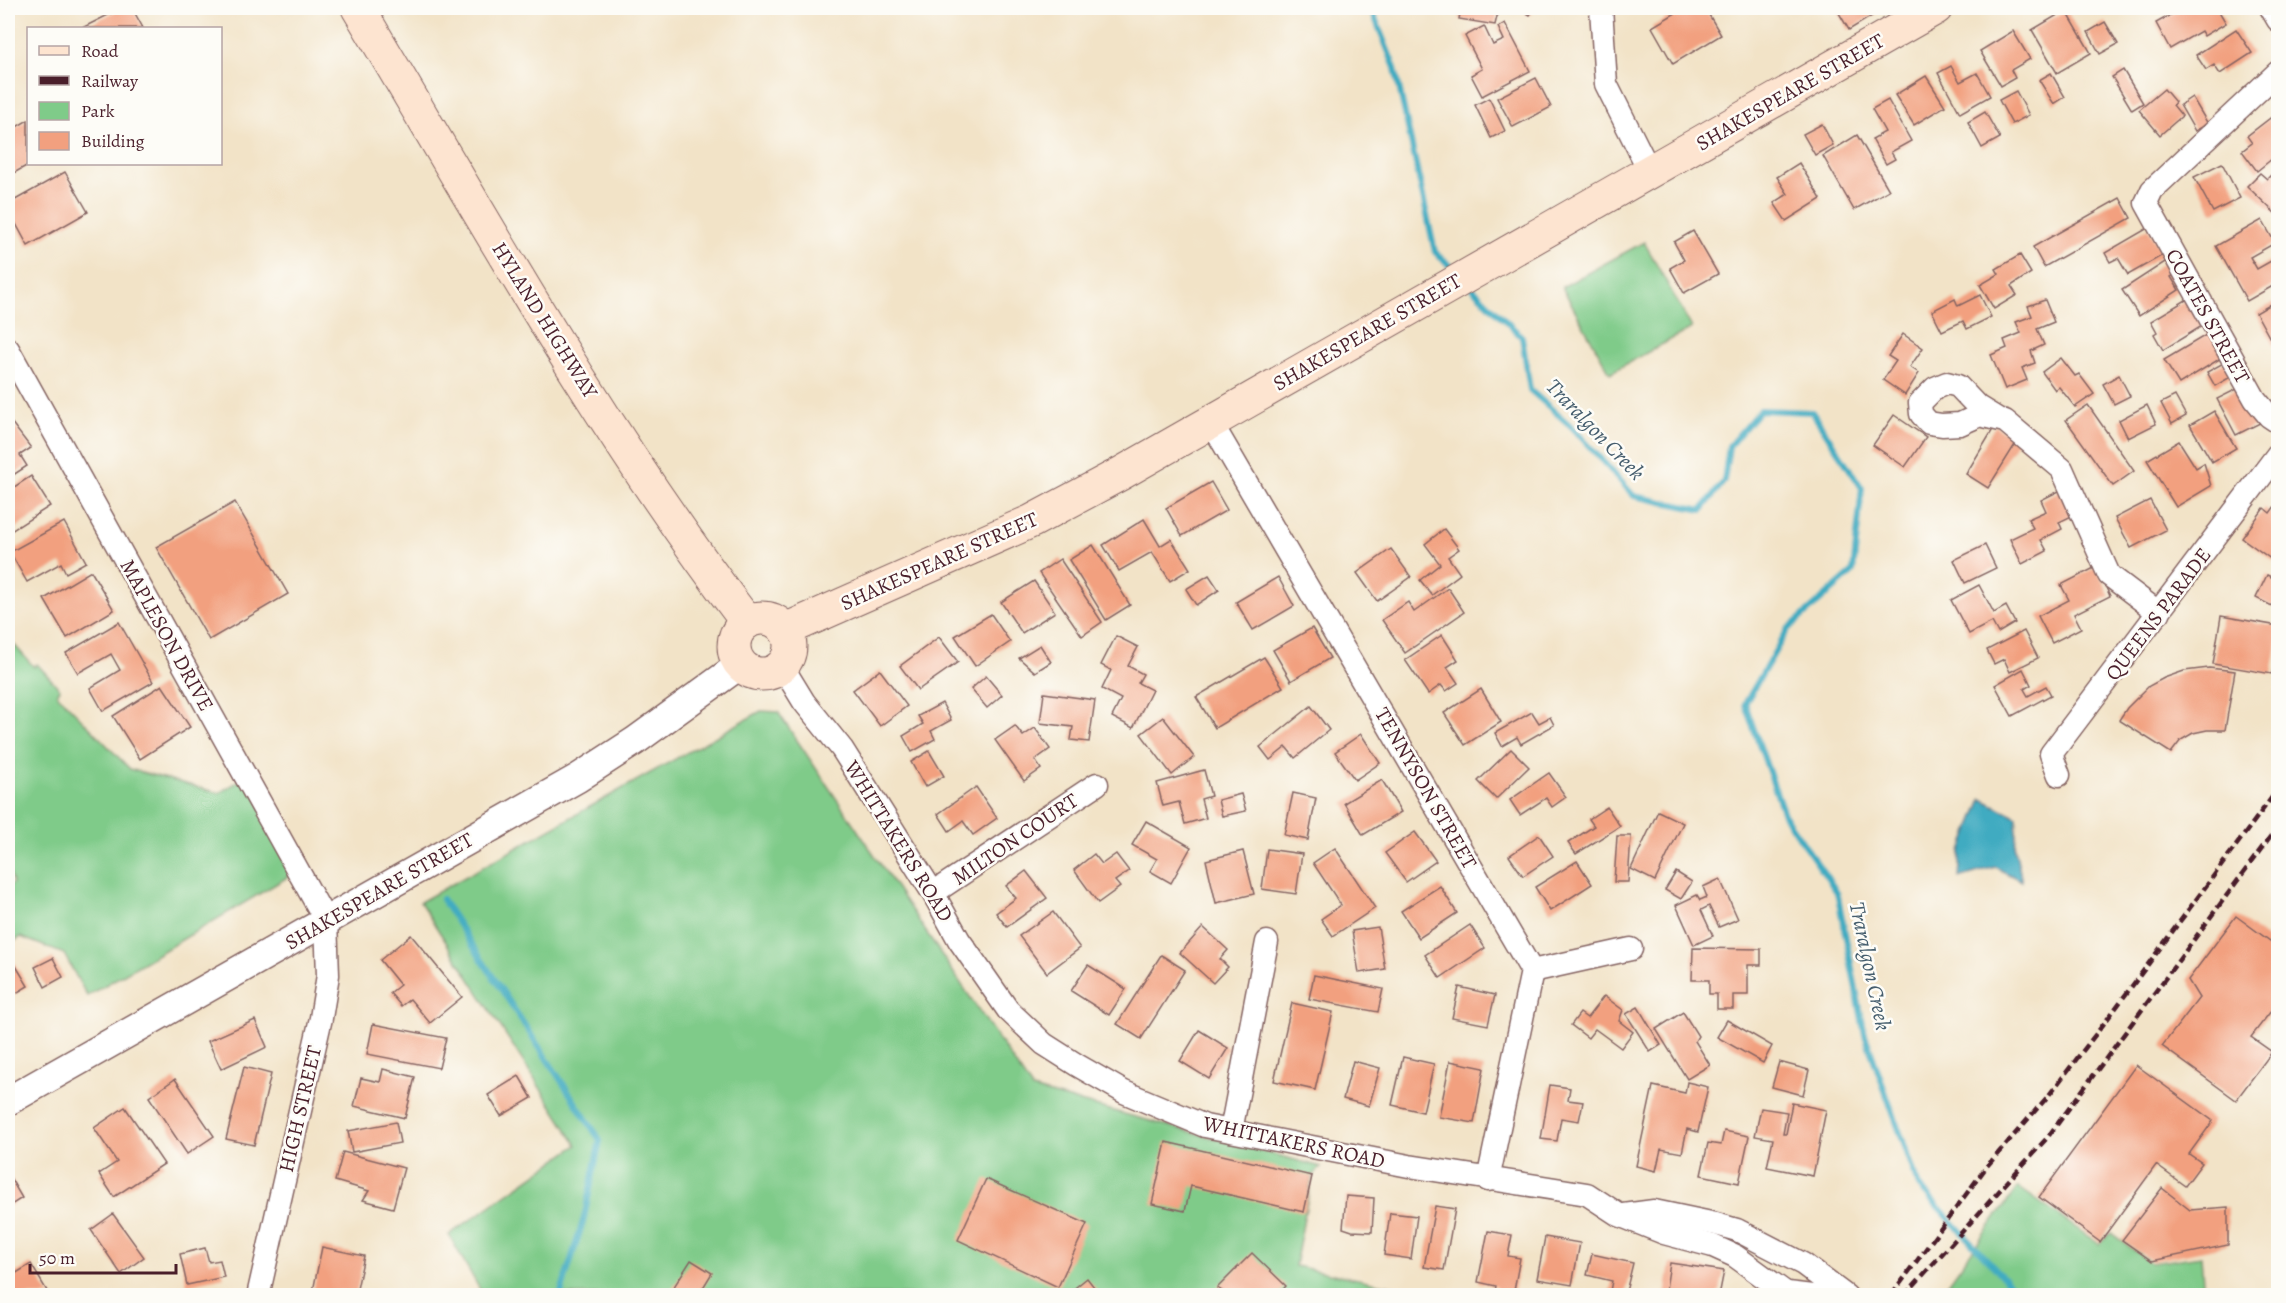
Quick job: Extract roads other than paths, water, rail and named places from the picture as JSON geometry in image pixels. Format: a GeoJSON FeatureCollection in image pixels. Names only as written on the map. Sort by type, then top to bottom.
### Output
{"type":"FeatureCollection","features":[{"type":"Feature","properties":{"kind":"main road","name":"HYLAND HIGHWAY"},"geometry":{"type":"LineString","coordinates":[[358,8],[566,358],[684,535],[747,622]]}},
{"type":"Feature","properties":{"kind":"main road","name":"SHAKESPEARE STREET"},"geometry":{"type":"LineString","coordinates":[[785,630],[1032,520],[1120,474],[1650,172],[1932,8]]}},
{"type":"Feature","properties":{"kind":"main road"},"geometry":{"type":"LineString","coordinates":[[757,618],[768,618],[785,630],[790,649],[788,658],[782,666],[765,674],[748,670],[741,664],[734,648],[735,639],[747,622],[757,618]]}},
{"type":"Feature","properties":{"kind":"street"},"geometry":{"type":"LineString","coordinates":[[1601,8],[1606,84],[1650,172]]}},
{"type":"Feature","properties":{"kind":"street"},"geometry":{"type":"LineString","coordinates":[[2271,8],[2278,20]]}},
{"type":"Feature","properties":{"kind":"street","name":"COATES STREET"},"geometry":{"type":"LineString","coordinates":[[2278,72],[2152,190],[2146,203],[2255,399],[2269,416],[2278,422]]}},
{"type":"Feature","properties":{"kind":"street","name":"MAPLESON DRIVE"},"geometry":{"type":"LineString","coordinates":[[8,349],[326,921]]}},
{"type":"Feature","properties":{"kind":"street"},"geometry":{"type":"LineString","coordinates":[[1996,417],[2005,421],[2062,469],[2109,575],[2159,613]]}},
{"type":"Feature","properties":{"kind":"street","name":"TENNYSON STREET"},"geometry":{"type":"LineString","coordinates":[[1211,422],[1532,970]]}},
{"type":"Feature","properties":{"kind":"street","name":"QUEENS PARADE"},"geometry":{"type":"LineString","coordinates":[[2059,775],[2052,753],[2278,454]]}},
{"type":"Feature","properties":{"kind":"street","name":"SHAKESPEARE STREET"},"geometry":{"type":"LineString","coordinates":[[8,1101],[578,778],[635,741],[741,664]]}},
{"type":"Feature","properties":{"kind":"street","name":"WHITTAKERS ROAD"},"geometry":{"type":"LineString","coordinates":[[782,666],[804,702],[842,749],[933,893],[959,940],[1008,1010],[1044,1044],[1124,1092],[1205,1126],[1488,1180],[1587,1194],[1619,1215],[1664,1233],[1713,1246],[1735,1256],[1786,1295]]}},
{"type":"Feature","properties":{"kind":"street","name":"MILTON COURT"},"geometry":{"type":"LineString","coordinates":[[933,893],[1097,784]]}},
{"type":"Feature","properties":{"kind":"street","name":"HIGH STREET"},"geometry":{"type":"LineString","coordinates":[[258,1296],[321,1018],[328,975],[326,921]]}},
{"type":"Feature","properties":{"kind":"street"},"geometry":{"type":"LineString","coordinates":[[1231,1131],[1267,942]]}},
{"type":"Feature","properties":{"kind":"street"},"geometry":{"type":"LineString","coordinates":[[1488,1180],[1532,970],[1631,949]]}},
{"type":"Feature","properties":{"kind":"street"},"geometry":{"type":"LineString","coordinates":[[1619,1215],[1654,1211],[1737,1230],[1803,1264],[1846,1296]]}},
{"type":"Feature","properties":{"kind":"street"},"geometry":{"type":"LineString","coordinates":[[1737,1230],[1748,1247],[1781,1274],[1786,1295],[1812,1296]]}},
{"type":"Feature","properties":{"kind":"street"},"geometry":{"type":"LineString","coordinates":[[1749,1266],[1764,1296]]}},
{"type":"Feature","properties":{"kind":"water"},"geometry":{"type":"Polygon","coordinates":[[[1982,799],[2017,817],[2015,849],[2022,881],[1995,867],[1959,878],[1961,851],[1982,799]]]}},
{"type":"Feature","properties":{"kind":"waterway","name":"Traralgon Creek"},"geometry":{"type":"LineString","coordinates":[[1371,8],[1395,68],[1435,252],[1455,271]]}},
{"type":"Feature","properties":{"kind":"waterway","name":"Traralgon Creek"},"geometry":{"type":"LineString","coordinates":[[1469,285],[1522,337],[1530,390],[1572,427],[1634,496],[1702,510],[1724,481],[1729,446],[1760,410],[1812,412],[1862,488],[1853,572],[1788,629],[1745,704],[1785,817],[1837,892],[1865,1035],[1919,1186],[2021,1296]]}},
{"type":"Feature","properties":{"kind":"waterway"},"geometry":{"type":"LineString","coordinates":[[442,899],[600,1140],[584,1218],[560,1296]]}},
{"type":"Feature","properties":{"kind":"railway"},"geometry":{"type":"LineString","coordinates":[[1891,1296],[1987,1166],[2049,1095],[2112,1013],[2278,789]]}},
{"type":"Feature","properties":{"kind":"railway"},"geometry":{"type":"LineString","coordinates":[[1904,1296],[2047,1138],[2278,826]]}}]}
